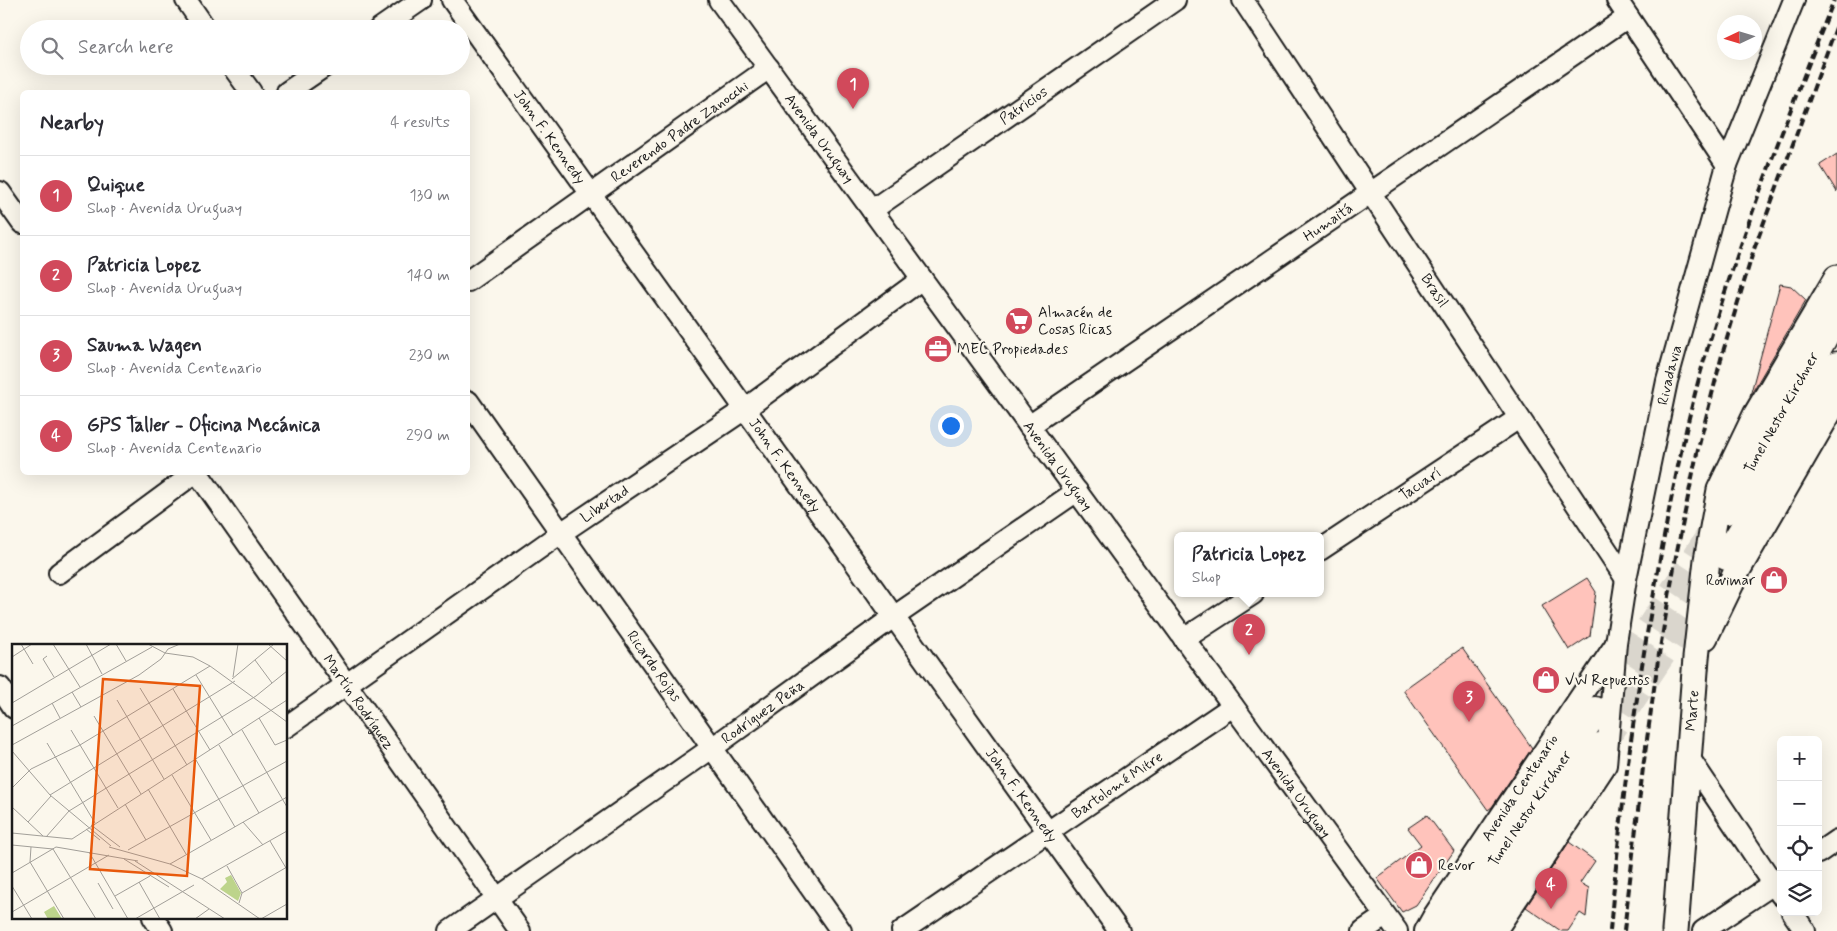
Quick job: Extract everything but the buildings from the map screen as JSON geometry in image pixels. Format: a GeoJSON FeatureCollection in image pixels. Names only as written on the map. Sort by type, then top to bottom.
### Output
{"type":"FeatureCollection","features":[{"type":"Feature","properties":{"kind":"main road","name":"Tunel Nestor Kirchner"},"geometry":{"type":"LineString","coordinates":[[1723,500],[1837,313]]}},
{"type":"Feature","properties":{"kind":"main road","name":"Tunel Nestor Kirchner"},"geometry":{"type":"LineString","coordinates":[[1724,562],[1837,366]]}},
{"type":"Feature","properties":{"kind":"main road","name":"Tunel Nestor Kirchner"},"geometry":{"type":"LineString","coordinates":[[1447,931],[1595,712]]}},
{"type":"Feature","properties":{"kind":"main road","name":"Tunel Nestor Kirchner"},"geometry":{"type":"LineString","coordinates":[[1474,931],[1603,756]]}},
{"type":"Feature","properties":{"kind":"street"},"geometry":{"type":"LineString","coordinates":[[186,0],[200,20]]}},
{"type":"Feature","properties":{"kind":"street"},"geometry":{"type":"LineString","coordinates":[[392,20],[421,0]]}},
{"type":"Feature","properties":{"kind":"street","name":"John F. Kennedy"},"geometry":{"type":"LineString","coordinates":[[452,0],[466,20]]}},
{"type":"Feature","properties":{"kind":"street","name":"Avenida Uruguay"},"geometry":{"type":"LineString","coordinates":[[719,0],[1391,923]]}},
{"type":"Feature","properties":{"kind":"street","name":"Patricios"},"geometry":{"type":"LineString","coordinates":[[872,210],[1175,0]]}},
{"type":"Feature","properties":{"kind":"street","name":"Brasil"},"geometry":{"type":"LineString","coordinates":[[1243,0],[1626,579]]}},
{"type":"Feature","properties":{"kind":"street"},"geometry":{"type":"LineString","coordinates":[[1617,0],[1728,165]]}},
{"type":"Feature","properties":{"kind":"street","name":"Rivadavia"},"geometry":{"type":"LineString","coordinates":[[1603,756],[1616,643],[1626,579],[1667,380],[1728,165],[1794,0]]}},
{"type":"Feature","properties":{"kind":"street","name":"Humaitá"},"geometry":{"type":"LineString","coordinates":[[1029,426],[1628,17]]}},
{"type":"Feature","properties":{"kind":"street","name":"John F. Kennedy"},"geometry":{"type":"LineString","coordinates":[[470,25],[1119,931]]}},
{"type":"Feature","properties":{"kind":"street","name":"Reverendo Padre Zanocchi"},"geometry":{"type":"LineString","coordinates":[[470,280],[769,68]]}},
{"type":"Feature","properties":{"kind":"street"},"geometry":{"type":"LineString","coordinates":[[239,75],[250,90]]}},
{"type":"Feature","properties":{"kind":"street"},"geometry":{"type":"LineString","coordinates":[[290,90],[312,75]]}},
{"type":"Feature","properties":{"kind":"street"},"geometry":{"type":"LineString","coordinates":[[0,192],[20,220]]}},
{"type":"Feature","properties":{"kind":"street"},"geometry":{"type":"LineString","coordinates":[[1724,562],[1723,500],[1756,416],[1837,278]]}},
{"type":"Feature","properties":{"kind":"street","name":"Libertad"},"geometry":{"type":"LineString","coordinates":[[288,726],[561,533],[744,408],[922,279]]}},
{"type":"Feature","properties":{"kind":"street"},"geometry":{"type":"LineString","coordinates":[[1724,562],[1837,398]]}},
{"type":"Feature","properties":{"kind":"street","name":"Ricardo Rojas"},"geometry":{"type":"LineString","coordinates":[[470,404],[841,931]]}},
{"type":"Feature","properties":{"kind":"street","name":"Tacuarí"},"geometry":{"type":"LineString","coordinates":[[1324,547],[1519,418]]}},
{"type":"Feature","properties":{"kind":"street"},"geometry":{"type":"LineString","coordinates":[[59,573],[192,475]]}},
{"type":"Feature","properties":{"kind":"street","name":"Martín Rodríguez"},"geometry":{"type":"LineString","coordinates":[[198,475],[520,931]]}},
{"type":"Feature","properties":{"kind":"street","name":"Rodríguez Peña"},"geometry":{"type":"LineString","coordinates":[[450,931],[712,748],[895,616],[1077,491]]}},
{"type":"Feature","properties":{"kind":"street","name":"Marte"},"geometry":{"type":"LineString","coordinates":[[1675,931],[1696,658],[1724,562]]}},
{"type":"Feature","properties":{"kind":"street"},"geometry":{"type":"LineString","coordinates":[[1184,639],[1248,597]]}},
{"type":"Feature","properties":{"kind":"street","name":"Avenida Centenario"},"geometry":{"type":"LineString","coordinates":[[1425,931],[1616,643]]}},
{"type":"Feature","properties":{"kind":"street"},"geometry":{"type":"LineString","coordinates":[[0,687],[12,705]]}},
{"type":"Feature","properties":{"kind":"street","name":"Bartolomé Mitre"},"geometry":{"type":"LineString","coordinates":[[902,931],[1233,706]]}},
{"type":"Feature","properties":{"kind":"street"},"geometry":{"type":"LineString","coordinates":[[1496,931],[1603,756]]}},
{"type":"Feature","properties":{"kind":"street"},"geometry":{"type":"LineString","coordinates":[[1688,756],[1777,885]]}},
{"type":"Feature","properties":{"kind":"street"},"geometry":{"type":"LineString","coordinates":[[1822,850],[1837,840]]}},
{"type":"Feature","properties":{"kind":"street"},"geometry":{"type":"LineString","coordinates":[[1703,931],[1777,887]]}},
{"type":"Feature","properties":{"kind":"street"},"geometry":{"type":"LineString","coordinates":[[1795,916],[1805,931]]}},
{"type":"Feature","properties":{"kind":"street"},"geometry":{"type":"LineString","coordinates":[[154,918],[162,931]]}},
{"type":"Feature","properties":{"kind":"street"},"geometry":{"type":"LineString","coordinates":[[1363,931],[1391,923]]}},
{"type":"Feature","properties":{"kind":"tunnel"},"geometry":{"type":"LineString","coordinates":[[1604,698],[1715,528]]}},
{"type":"Feature","properties":{"kind":"tunnel"},"geometry":{"type":"LineString","coordinates":[[1600,747],[1727,556]]}},
{"type":"Feature","properties":{"kind":"railway"},"geometry":{"type":"LineString","coordinates":[[1610,931],[1622,810],[1638,690],[1675,479],[1690,414],[1707,350],[1750,218],[1834,0]]}},
{"type":"Feature","properties":{"kind":"railway"},"geometry":{"type":"LineString","coordinates":[[1624,931],[1658,660],[1676,556],[1697,453],[1722,355],[1754,249],[1837,25]]}},
{"type":"Feature","properties":{"kind":"place","name":"Quique"},"geometry":{"type":"Point","coordinates":[853,109]}},
{"type":"Feature","properties":{"kind":"place","name":"Almacén de Cosas Ricas"},"geometry":{"type":"Point","coordinates":[1019,321]}},
{"type":"Feature","properties":{"kind":"place","name":"MEC Propiedades"},"geometry":{"type":"Point","coordinates":[938,349]}},
{"type":"Feature","properties":{"kind":"place","name":"Rovimar"},"geometry":{"type":"Point","coordinates":[1774,580]}},
{"type":"Feature","properties":{"kind":"place","name":"Patricia Lopez"},"geometry":{"type":"Point","coordinates":[1249,655]}},
{"type":"Feature","properties":{"kind":"place","name":"VW Repuestos"},"geometry":{"type":"Point","coordinates":[1546,680]}},
{"type":"Feature","properties":{"kind":"place","name":"Sauma Wagen"},"geometry":{"type":"Point","coordinates":[1469,722]}},
{"type":"Feature","properties":{"kind":"place","name":"Revor"},"geometry":{"type":"Point","coordinates":[1419,865]}},
{"type":"Feature","properties":{"kind":"place","name":"GPS Taller - Oficina Mecánica"},"geometry":{"type":"Point","coordinates":[1551,909]}}]}
